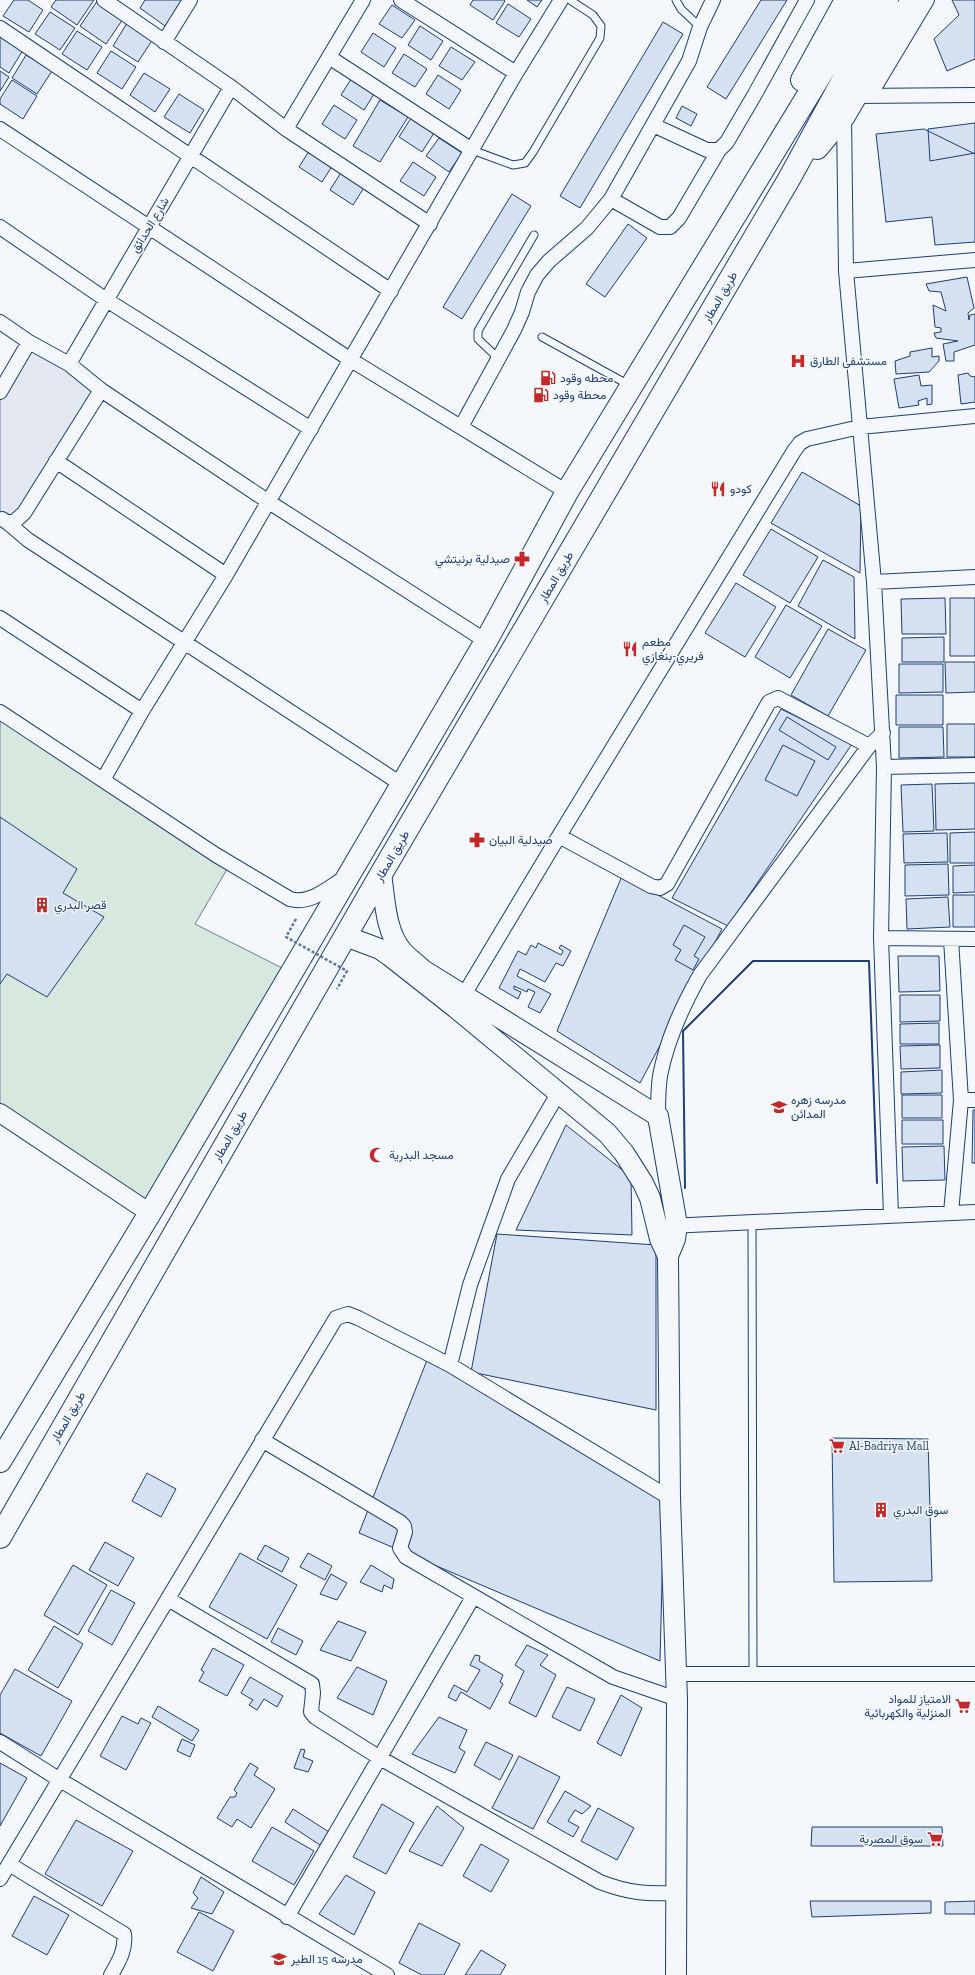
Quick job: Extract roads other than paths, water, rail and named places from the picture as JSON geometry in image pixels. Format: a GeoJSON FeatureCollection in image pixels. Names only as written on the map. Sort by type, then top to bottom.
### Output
{"type":"FeatureCollection","features":[{"type":"Feature","properties":{"kind":"highway"},"geometry":{"type":"LineString","coordinates":[[766,164],[776,127],[846,0]]}},
{"type":"Feature","properties":{"kind":"highway"},"geometry":{"type":"LineString","coordinates":[[790,179],[858,33],[866,0]]}},
{"type":"Feature","properties":{"kind":"highway"},"geometry":{"type":"LineString","coordinates":[[0,1461],[150,1213],[486,641],[568,492],[631,386],[766,164],[858,33],[887,0]]}},
{"type":"Feature","properties":{"kind":"highway"},"geometry":{"type":"LineString","coordinates":[[790,179],[862,96],[912,0]]}},
{"type":"Feature","properties":{"kind":"highway","name":"طريق المطار"},"geometry":{"type":"LineString","coordinates":[[1,1537],[381,874],[790,179]]}},
{"type":"Feature","properties":{"kind":"main road"},"geometry":{"type":"LineString","coordinates":[[381,874],[389,924],[393,937],[401,950],[460,1001],[559,1092],[607,1133],[624,1153],[643,1183],[650,1198],[660,1239],[668,1256]]}},
{"type":"Feature","properties":{"kind":"main road"},"geometry":{"type":"LineString","coordinates":[[345,936],[380,950],[460,1001],[658,1116],[677,1225],[675,1239],[668,1256],[670,1498],[677,1699],[675,1893],[676,1975]]}},
{"type":"Feature","properties":{"kind":"street"},"geometry":{"type":"LineString","coordinates":[[104,0],[231,87],[286,129],[430,224]]}},
{"type":"Feature","properties":{"kind":"street"},"geometry":{"type":"LineString","coordinates":[[164,42],[190,0]]}},
{"type":"Feature","properties":{"kind":"street"},"geometry":{"type":"LineString","coordinates":[[286,129],[363,0]]}},
{"type":"Feature","properties":{"kind":"street"},"geometry":{"type":"LineString","coordinates":[[401,0],[516,72]]}},
{"type":"Feature","properties":{"kind":"street"},"geometry":{"type":"LineString","coordinates":[[103,780],[142,711],[226,575],[430,224],[516,72],[561,0]]}},
{"type":"Feature","properties":{"kind":"street"},"geometry":{"type":"LineString","coordinates":[[461,427],[517,324],[528,292],[537,275],[549,261],[586,228],[611,199],[689,61],[700,27],[713,0]]}},
{"type":"Feature","properties":{"kind":"street"},"geometry":{"type":"LineString","coordinates":[[611,199],[660,227],[670,227],[679,218],[719,150],[727,142],[756,94],[807,0]]}},
{"type":"Feature","properties":{"kind":"street"},"geometry":{"type":"LineString","coordinates":[[862,96],[926,0]]}},
{"type":"Feature","properties":{"kind":"street"},"geometry":{"type":"LineString","coordinates":[[0,28],[391,291]]}},
{"type":"Feature","properties":{"kind":"street"},"geometry":{"type":"LineString","coordinates":[[329,57],[472,150]]}},
{"type":"Feature","properties":{"kind":"street","name":"شارع الحدائق"},"geometry":{"type":"LineString","coordinates":[[69,364],[105,299],[231,87]]}},
{"type":"Feature","properties":{"kind":"street"},"geometry":{"type":"LineString","coordinates":[[862,96],[975,95]]}},
{"type":"Feature","properties":{"kind":"street"},"geometry":{"type":"LineString","coordinates":[[844,116],[846,271],[874,582],[883,733],[884,767],[881,938],[891,1215]]}},
{"type":"Feature","properties":{"kind":"street"},"geometry":{"type":"LineString","coordinates":[[653,125],[707,150],[719,150]]}},
{"type":"Feature","properties":{"kind":"street"},"geometry":{"type":"LineString","coordinates":[[0,129],[148,228],[351,360],[568,492]]}},
{"type":"Feature","properties":{"kind":"street"},"geometry":{"type":"LineString","coordinates":[[0,227],[105,299],[311,429]]}},
{"type":"Feature","properties":{"kind":"street"},"geometry":{"type":"LineString","coordinates":[[846,271],[975,260]]}},
{"type":"Feature","properties":{"kind":"street"},"geometry":{"type":"LineString","coordinates":[[0,322],[29,342],[69,364],[101,390],[268,502],[486,641]]}},
{"type":"Feature","properties":{"kind":"street"},"geometry":{"type":"LineString","coordinates":[[0,392],[29,342]]}},
{"type":"Feature","properties":{"kind":"street"},"geometry":{"type":"LineString","coordinates":[[4,520],[15,521],[24,513],[101,390]]}},
{"type":"Feature","properties":{"kind":"street"},"geometry":{"type":"LineString","coordinates":[[460,1001],[559,836],[800,443],[807,439],[860,427],[975,416]]}},
{"type":"Feature","properties":{"kind":"street"},"geometry":{"type":"LineString","coordinates":[[56,461],[226,575]]}},
{"type":"Feature","properties":{"kind":"street"},"geometry":{"type":"LineString","coordinates":[[4,520],[28,540],[401,784]]}},
{"type":"Feature","properties":{"kind":"street"},"geometry":{"type":"LineString","coordinates":[[874,582],[975,577]]}},
{"type":"Feature","properties":{"kind":"street"},"geometry":{"type":"LineString","coordinates":[[0,618],[142,711]]}},
{"type":"Feature","properties":{"kind":"street"},"geometry":{"type":"LineString","coordinates":[[559,836],[651,886],[660,888],[667,884],[769,702],[778,698],[870,746]]}},
{"type":"Feature","properties":{"kind":"street"},"geometry":{"type":"LineString","coordinates":[[0,712],[216,855],[290,899],[299,901],[311,898],[348,875]]}},
{"type":"Feature","properties":{"kind":"street"},"geometry":{"type":"LineString","coordinates":[[658,1116],[660,1077],[668,1046],[682,1008],[700,975],[870,746],[883,733]]}},
{"type":"Feature","properties":{"kind":"street"},"geometry":{"type":"LineString","coordinates":[[884,767],[975,765]]}},
{"type":"Feature","properties":{"kind":"street"},"geometry":{"type":"LineString","coordinates":[[881,938],[975,939]]}},
{"type":"Feature","properties":{"kind":"street"},"geometry":{"type":"LineString","coordinates":[[951,939],[968,1100],[951,1213]]}},
{"type":"Feature","properties":{"kind":"street"},"geometry":{"type":"LineString","coordinates":[[450,1365],[470,1285],[508,1179],[559,1092]]}},
{"type":"Feature","properties":{"kind":"street"},"geometry":{"type":"LineString","coordinates":[[0,1113],[150,1213]]}},
{"type":"Feature","properties":{"kind":"street"},"geometry":{"type":"LineString","coordinates":[[657,1227],[975,1212]]}},
{"type":"Feature","properties":{"kind":"street"},"geometry":{"type":"LineString","coordinates":[[0,1880],[336,1318],[348,1314],[358,1318],[450,1365],[670,1498]]}},
{"type":"Feature","properties":{"kind":"street"},"geometry":{"type":"LineString","coordinates":[[262,1440],[400,1522],[404,1526],[400,1548],[402,1553],[473,1597],[613,1677],[677,1699]]}},
{"type":"Feature","properties":{"kind":"street"},"geometry":{"type":"LineString","coordinates":[[287,1917],[473,1597]]}},
{"type":"Feature","properties":{"kind":"street"},"geometry":{"type":"LineString","coordinates":[[168,1599],[312,1684],[313,1693],[311,1712],[315,1717],[380,1758],[600,1882],[622,1891],[645,1894],[675,1893]]}},
{"type":"Feature","properties":{"kind":"street"},"geometry":{"type":"LineString","coordinates":[[676,1674],[975,1674]]}},
{"type":"Feature","properties":{"kind":"street"},"geometry":{"type":"LineString","coordinates":[[0,1742],[60,1780],[386,1975]]}},
{"type":"Feature","properties":{"kind":"street"},"geometry":{"type":"LineString","coordinates":[[9,1864],[124,1934],[125,1943],[122,1953],[111,1975]]}},
{"type":"Feature","properties":{"kind":"lane"},"geometry":{"type":"LineString","coordinates":[[472,150],[513,165],[525,163],[534,152],[600,38],[601,26],[593,15],[570,0]]}},
{"type":"Feature","properties":{"kind":"lane"},"geometry":{"type":"LineString","coordinates":[[676,0],[681,9],[700,27]]}},
{"type":"Feature","properties":{"kind":"lane"},"geometry":{"type":"LineString","coordinates":[[499,359],[478,339],[478,331],[534,235]]}},
{"type":"Feature","properties":{"kind":"lane"},"geometry":{"type":"LineString","coordinates":[[542,337],[631,386]]}},
{"type":"Feature","properties":{"kind":"lane"},"geometry":{"type":"LineString","coordinates":[[752,1222],[753,1674]]}},
{"type":"Feature","properties":{"kind":"place","name":"مستشفى الطارق"},"geometry":{"type":"Point","coordinates":[798,361]}},
{"type":"Feature","properties":{"kind":"place","name":"محطه وقود"},"geometry":{"type":"Point","coordinates":[548,378]}},
{"type":"Feature","properties":{"kind":"place","name":"محطة وقود"},"geometry":{"type":"Point","coordinates":[541,395]}},
{"type":"Feature","properties":{"kind":"place","name":"كودو"},"geometry":{"type":"Point","coordinates":[718,489]}},
{"type":"Feature","properties":{"kind":"place","name":"صيدلية برنيتشي"},"geometry":{"type":"Point","coordinates":[522,559]}},
{"type":"Feature","properties":{"kind":"place","name":"مطعم فريري-بنغازي"},"geometry":{"type":"Point","coordinates":[630,649]}},
{"type":"Feature","properties":{"kind":"place","name":"صيدلية البيان"},"geometry":{"type":"Point","coordinates":[477,840]}},
{"type":"Feature","properties":{"kind":"place","name":"قصر البدري"},"geometry":{"type":"Point","coordinates":[42,905]}},
{"type":"Feature","properties":{"kind":"place","name":"مدرسه زهره المدائن"},"geometry":{"type":"Point","coordinates":[779,1107]}},
{"type":"Feature","properties":{"kind":"place","name":"مسجد البدرية"},"geometry":{"type":"Point","coordinates":[377,1155]}},
{"type":"Feature","properties":{"kind":"place","name":"Al-Badriya Mall"},"geometry":{"type":"Point","coordinates":[837,1446]}},
{"type":"Feature","properties":{"kind":"place","name":"سوق البدري"},"geometry":{"type":"Point","coordinates":[881,1510]}},
{"type":"Feature","properties":{"kind":"place","name":"الامتياز للمواد المنزلية والكهربائية"},"geometry":{"type":"Point","coordinates":[963,1706]}},
{"type":"Feature","properties":{"kind":"place","name":"سوق المصرية"},"geometry":{"type":"Point","coordinates":[935,1839]}},
{"type":"Feature","properties":{"kind":"place","name":"مدرسه 15 الطير"},"geometry":{"type":"Point","coordinates":[279,1959]}}]}
